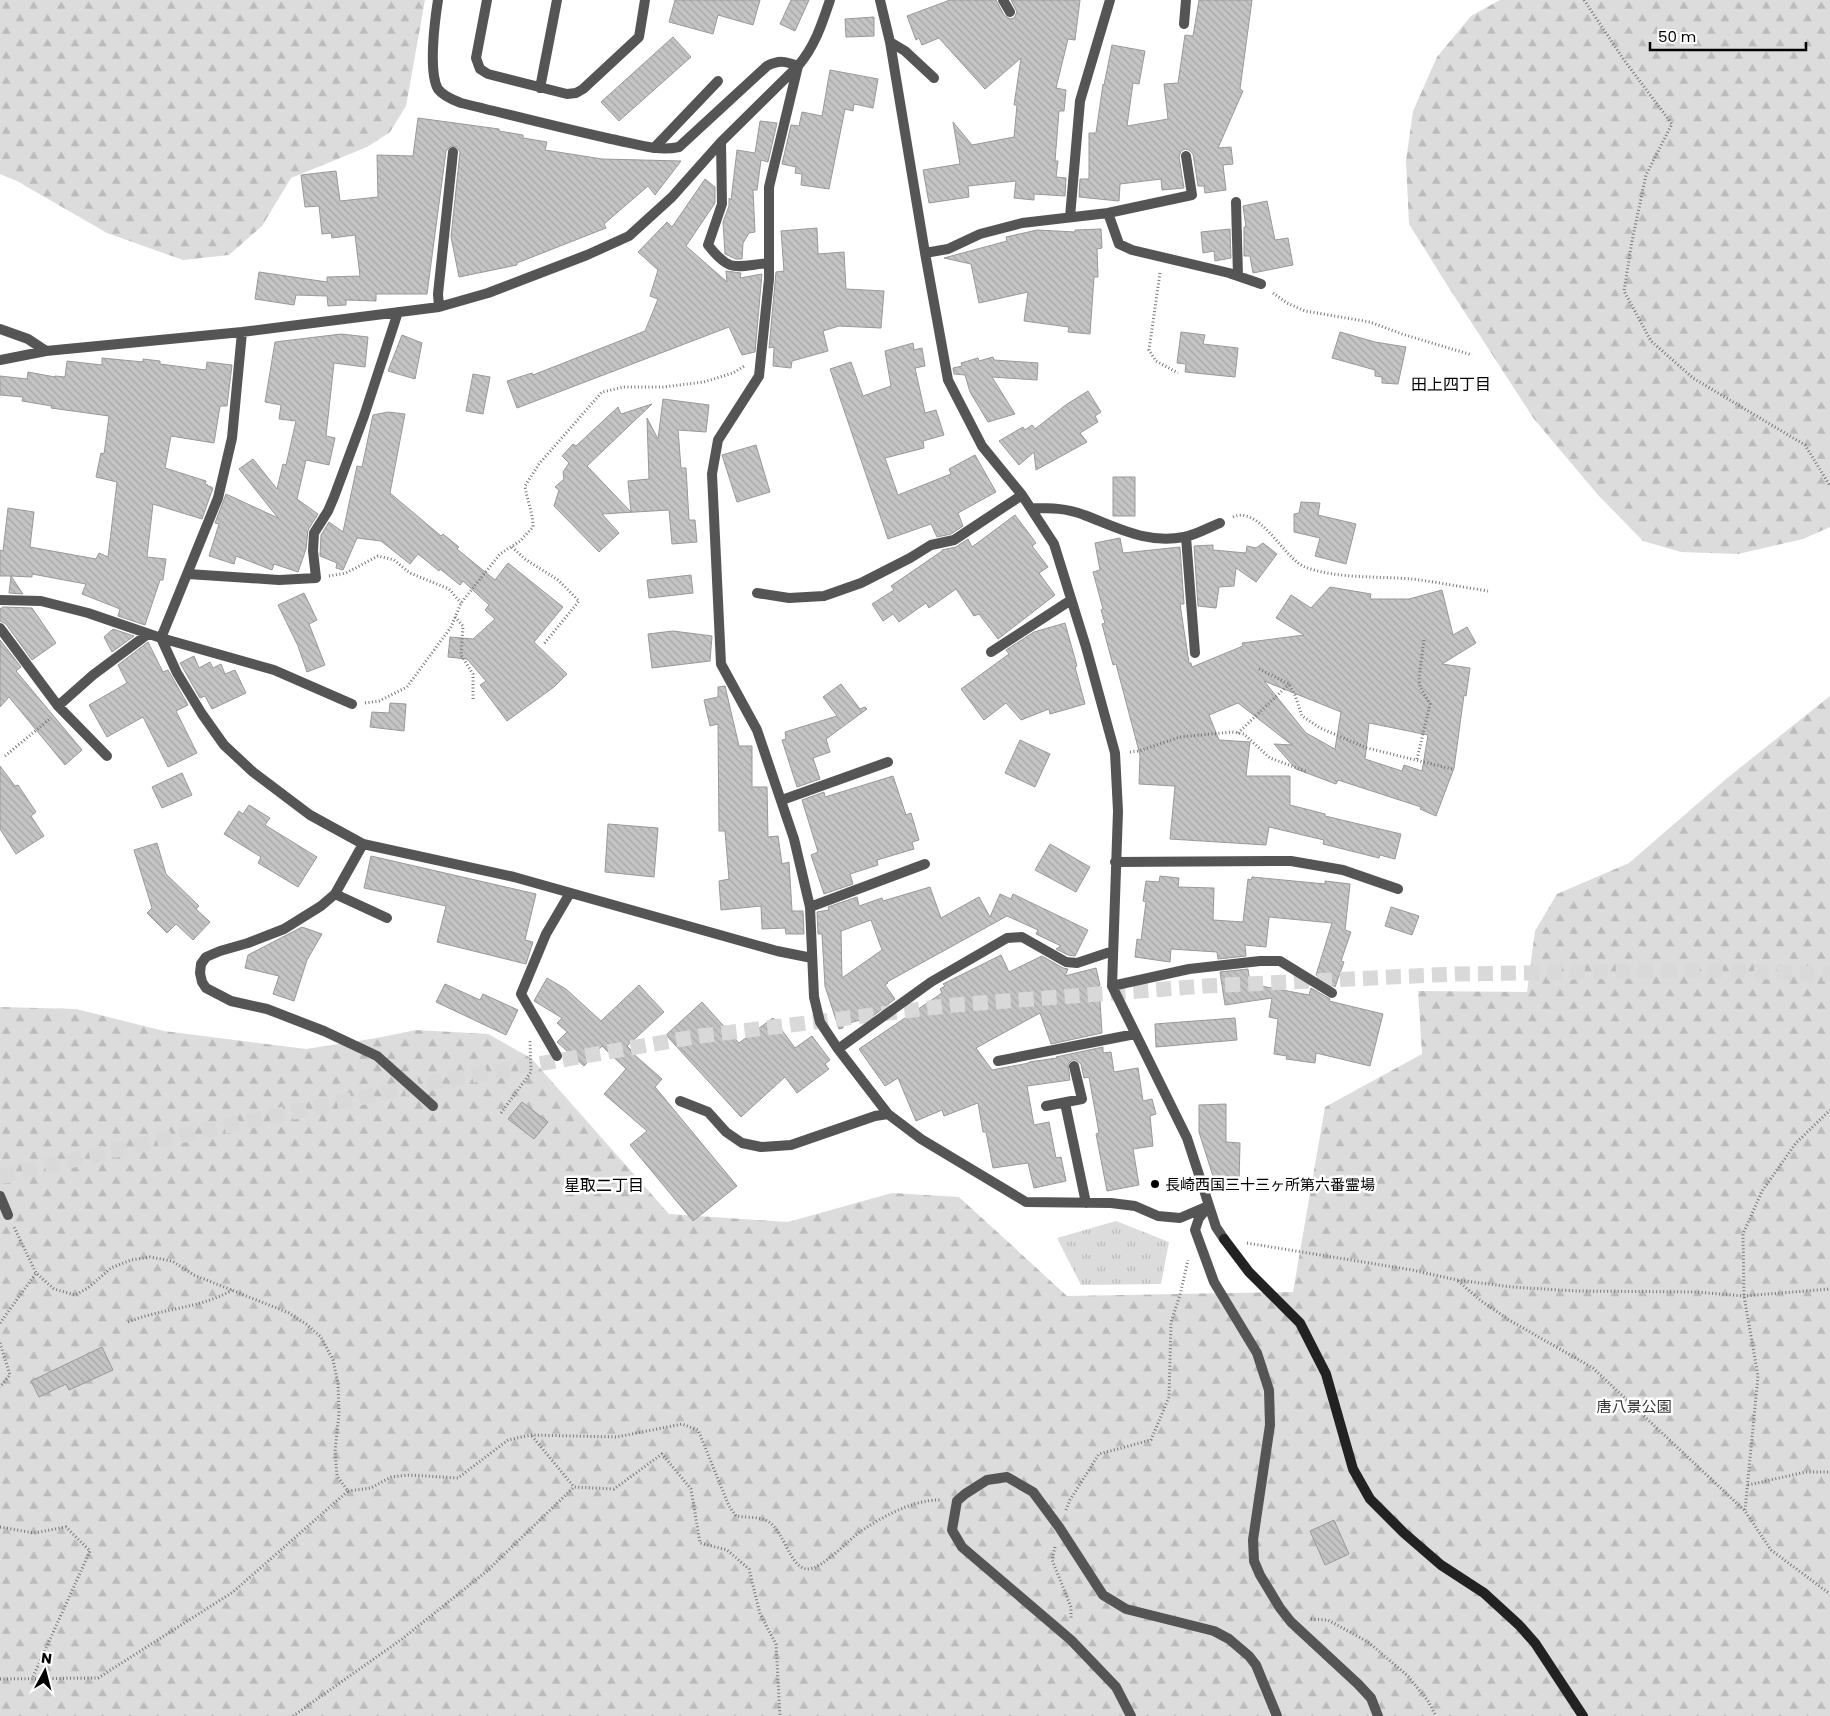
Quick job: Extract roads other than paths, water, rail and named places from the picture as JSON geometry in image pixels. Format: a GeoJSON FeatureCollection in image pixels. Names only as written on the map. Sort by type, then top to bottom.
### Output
{"type":"FeatureCollection","features":[{"type":"Feature","properties":{"kind":"street"},"geometry":{"type":"LineString","coordinates":[[438,0],[435,26],[434,74],[438,89],[448,98],[461,103],[574,131],[654,148],[670,149],[679,147],[777,61],[786,61],[798,66]]}},
{"type":"Feature","properties":{"kind":"street"},"geometry":{"type":"LineString","coordinates":[[487,0],[476,58],[480,69],[488,74],[567,94],[576,93],[583,89],[639,37],[645,0]]}},
{"type":"Feature","properties":{"kind":"street"},"geometry":{"type":"LineString","coordinates":[[540,88],[557,0]]}},
{"type":"Feature","properties":{"kind":"street"},"geometry":{"type":"LineString","coordinates":[[0,360],[46,351],[242,332],[439,306],[488,293],[587,255],[629,236],[672,198],[721,142],[798,66],[808,54],[817,38],[830,0]]}},
{"type":"Feature","properties":{"kind":"street"},"geometry":{"type":"LineString","coordinates":[[880,0],[890,42],[948,380],[982,446],[1022,495],[1054,544],[1115,753],[1118,811],[1112,986],[1187,1138],[1216,1227],[1248,1272],[1300,1323],[1326,1374],[1353,1469],[1370,1499],[1404,1533],[1442,1566],[1484,1593],[1519,1625],[1535,1643],[1583,1716]]}},
{"type":"Feature","properties":{"kind":"street"},"geometry":{"type":"LineString","coordinates":[[1003,0],[1010,12]]}},
{"type":"Feature","properties":{"kind":"street"},"geometry":{"type":"LineString","coordinates":[[1070,217],[1080,101],[1110,0]]}},
{"type":"Feature","properties":{"kind":"street"},"geometry":{"type":"LineString","coordinates":[[1184,24],[1186,0]]}},
{"type":"Feature","properties":{"kind":"street"},"geometry":{"type":"LineString","coordinates":[[890,42],[906,51],[934,78]]}},
{"type":"Feature","properties":{"kind":"street"},"geometry":{"type":"LineString","coordinates":[[798,66],[768,187],[769,263],[759,376],[718,440],[712,474],[722,664],[757,730],[782,800],[798,855],[810,906],[814,997],[820,1022],[838,1049],[888,1114],[920,1139],[1026,1202],[1111,1203],[1135,1206],[1158,1216],[1180,1218],[1208,1206]]}},
{"type":"Feature","properties":{"kind":"street"},"geometry":{"type":"LineString","coordinates":[[654,148],[718,82]]}},
{"type":"Feature","properties":{"kind":"street"},"geometry":{"type":"LineString","coordinates":[[721,142],[722,204],[708,245],[720,261],[730,267],[769,263]]}},
{"type":"Feature","properties":{"kind":"street"},"geometry":{"type":"LineString","coordinates":[[439,306],[438,294],[453,152]]}},
{"type":"Feature","properties":{"kind":"street"},"geometry":{"type":"LineString","coordinates":[[925,253],[948,249],[980,234],[1022,223],[1108,213],[1192,195],[1186,156]]}},
{"type":"Feature","properties":{"kind":"street"},"geometry":{"type":"LineString","coordinates":[[1236,202],[1238,276]]}},
{"type":"Feature","properties":{"kind":"street"},"geometry":{"type":"LineString","coordinates":[[1108,213],[1119,244],[1132,250],[1238,276],[1261,284]]}},
{"type":"Feature","properties":{"kind":"street"},"geometry":{"type":"LineString","coordinates":[[188,574],[278,580],[316,578],[313,550],[314,533],[328,511],[334,497],[364,416],[398,312]]}},
{"type":"Feature","properties":{"kind":"street"},"geometry":{"type":"LineString","coordinates":[[0,329],[28,339],[46,351]]}},
{"type":"Feature","properties":{"kind":"street"},"geometry":{"type":"LineString","coordinates":[[242,332],[232,438],[218,498],[161,638],[177,673],[224,745],[253,772],[310,815],[363,844],[514,877],[777,951],[812,958]]}},
{"type":"Feature","properties":{"kind":"street"},"geometry":{"type":"LineString","coordinates":[[757,593],[789,598],[824,596],[861,584],[930,545],[954,540],[1022,495]]}},
{"type":"Feature","properties":{"kind":"street"},"geometry":{"type":"LineString","coordinates":[[1031,508],[1055,508],[1083,514],[1139,536],[1161,539],[1186,537],[1220,523]]}},
{"type":"Feature","properties":{"kind":"street"},"geometry":{"type":"LineString","coordinates":[[1186,537],[1195,653]]}},
{"type":"Feature","properties":{"kind":"street"},"geometry":{"type":"LineString","coordinates":[[0,600],[41,601],[88,613],[161,638],[274,670],[352,704]]}},
{"type":"Feature","properties":{"kind":"street"},"geometry":{"type":"LineString","coordinates":[[991,652],[1071,600]]}},
{"type":"Feature","properties":{"kind":"street"},"geometry":{"type":"LineString","coordinates":[[0,628],[60,708],[107,756]]}},
{"type":"Feature","properties":{"kind":"street"},"geometry":{"type":"LineString","coordinates":[[60,708],[93,674],[148,634]]}},
{"type":"Feature","properties":{"kind":"street"},"geometry":{"type":"LineString","coordinates":[[782,800],[888,762]]}},
{"type":"Feature","properties":{"kind":"street"},"geometry":{"type":"LineString","coordinates":[[363,844],[335,894],[321,906],[284,929],[248,943],[220,950],[206,957],[201,964],[202,982],[206,988],[231,1001],[267,1009],[283,1015],[324,1031],[377,1056],[433,1106]]}},
{"type":"Feature","properties":{"kind":"street"},"geometry":{"type":"LineString","coordinates":[[1115,862],[1291,862],[1343,870],[1398,889]]}},
{"type":"Feature","properties":{"kind":"street"},"geometry":{"type":"LineString","coordinates":[[810,906],[925,864]]}},
{"type":"Feature","properties":{"kind":"street"},"geometry":{"type":"LineString","coordinates":[[557,1056],[521,994],[546,934],[570,893]]}},
{"type":"Feature","properties":{"kind":"street"},"geometry":{"type":"LineString","coordinates":[[335,894],[387,918]]}},
{"type":"Feature","properties":{"kind":"street"},"geometry":{"type":"LineString","coordinates":[[838,1049],[931,982],[1007,938],[1022,937],[1066,962],[1077,963],[1113,951]]}},
{"type":"Feature","properties":{"kind":"street"},"geometry":{"type":"LineString","coordinates":[[1112,986],[1189,968],[1260,961],[1280,961],[1332,993]]}},
{"type":"Feature","properties":{"kind":"street"},"geometry":{"type":"LineString","coordinates":[[998,1062],[1135,1034]]}},
{"type":"Feature","properties":{"kind":"street"},"geometry":{"type":"LineString","coordinates":[[1046,1106],[1082,1099],[1074,1066]]}},
{"type":"Feature","properties":{"kind":"street"},"geometry":{"type":"LineString","coordinates":[[680,1101],[708,1112],[726,1132],[742,1143],[761,1147],[791,1145],[875,1116],[888,1114]]}},
{"type":"Feature","properties":{"kind":"street"},"geometry":{"type":"LineString","coordinates":[[1065,1102],[1086,1203]]}},
{"type":"Feature","properties":{"kind":"street"},"geometry":{"type":"LineString","coordinates":[[0,1196],[8,1215]]}},
{"type":"Feature","properties":{"kind":"street"},"geometry":{"type":"LineString","coordinates":[[1208,1206],[1199,1218],[1196,1230],[1214,1282],[1257,1353],[1268,1390],[1270,1425],[1253,1540],[1254,1561],[1265,1584],[1291,1622],[1358,1684],[1370,1698],[1378,1716]]}},
{"type":"Feature","properties":{"kind":"street"},"geometry":{"type":"LineString","coordinates":[[1131,1716],[1116,1687],[1071,1640],[962,1547],[952,1530],[957,1501],[965,1494],[986,1480],[1007,1478],[1033,1492],[1059,1527],[1103,1595],[1126,1609],[1214,1631],[1239,1646],[1256,1665],[1277,1716]]}},
{"type":"Feature","properties":{"kind":"tunnel"},"geometry":{"type":"LineString","coordinates":[[0,1177],[155,1141],[446,1080],[700,1036],[954,1005],[1205,986],[1455,974],[1704,970],[1830,974]]}},
{"type":"Feature","properties":{"kind":"place","name":"長崎西国三十三ヶ所第六番霊場"},"geometry":{"type":"Point","coordinates":[1155,1184]}},
{"type":"Feature","properties":{"kind":"district","name":"田上四丁目"},"geometry":{"type":"Point","coordinates":[1451,384]}},
{"type":"Feature","properties":{"kind":"district","name":"星取二丁目"},"geometry":{"type":"Point","coordinates":[604,1185]}},
{"type":"Feature","properties":{"kind":"park label","name":"唐八景公園"},"geometry":{"type":"Point","coordinates":[1634,1406]}}]}
